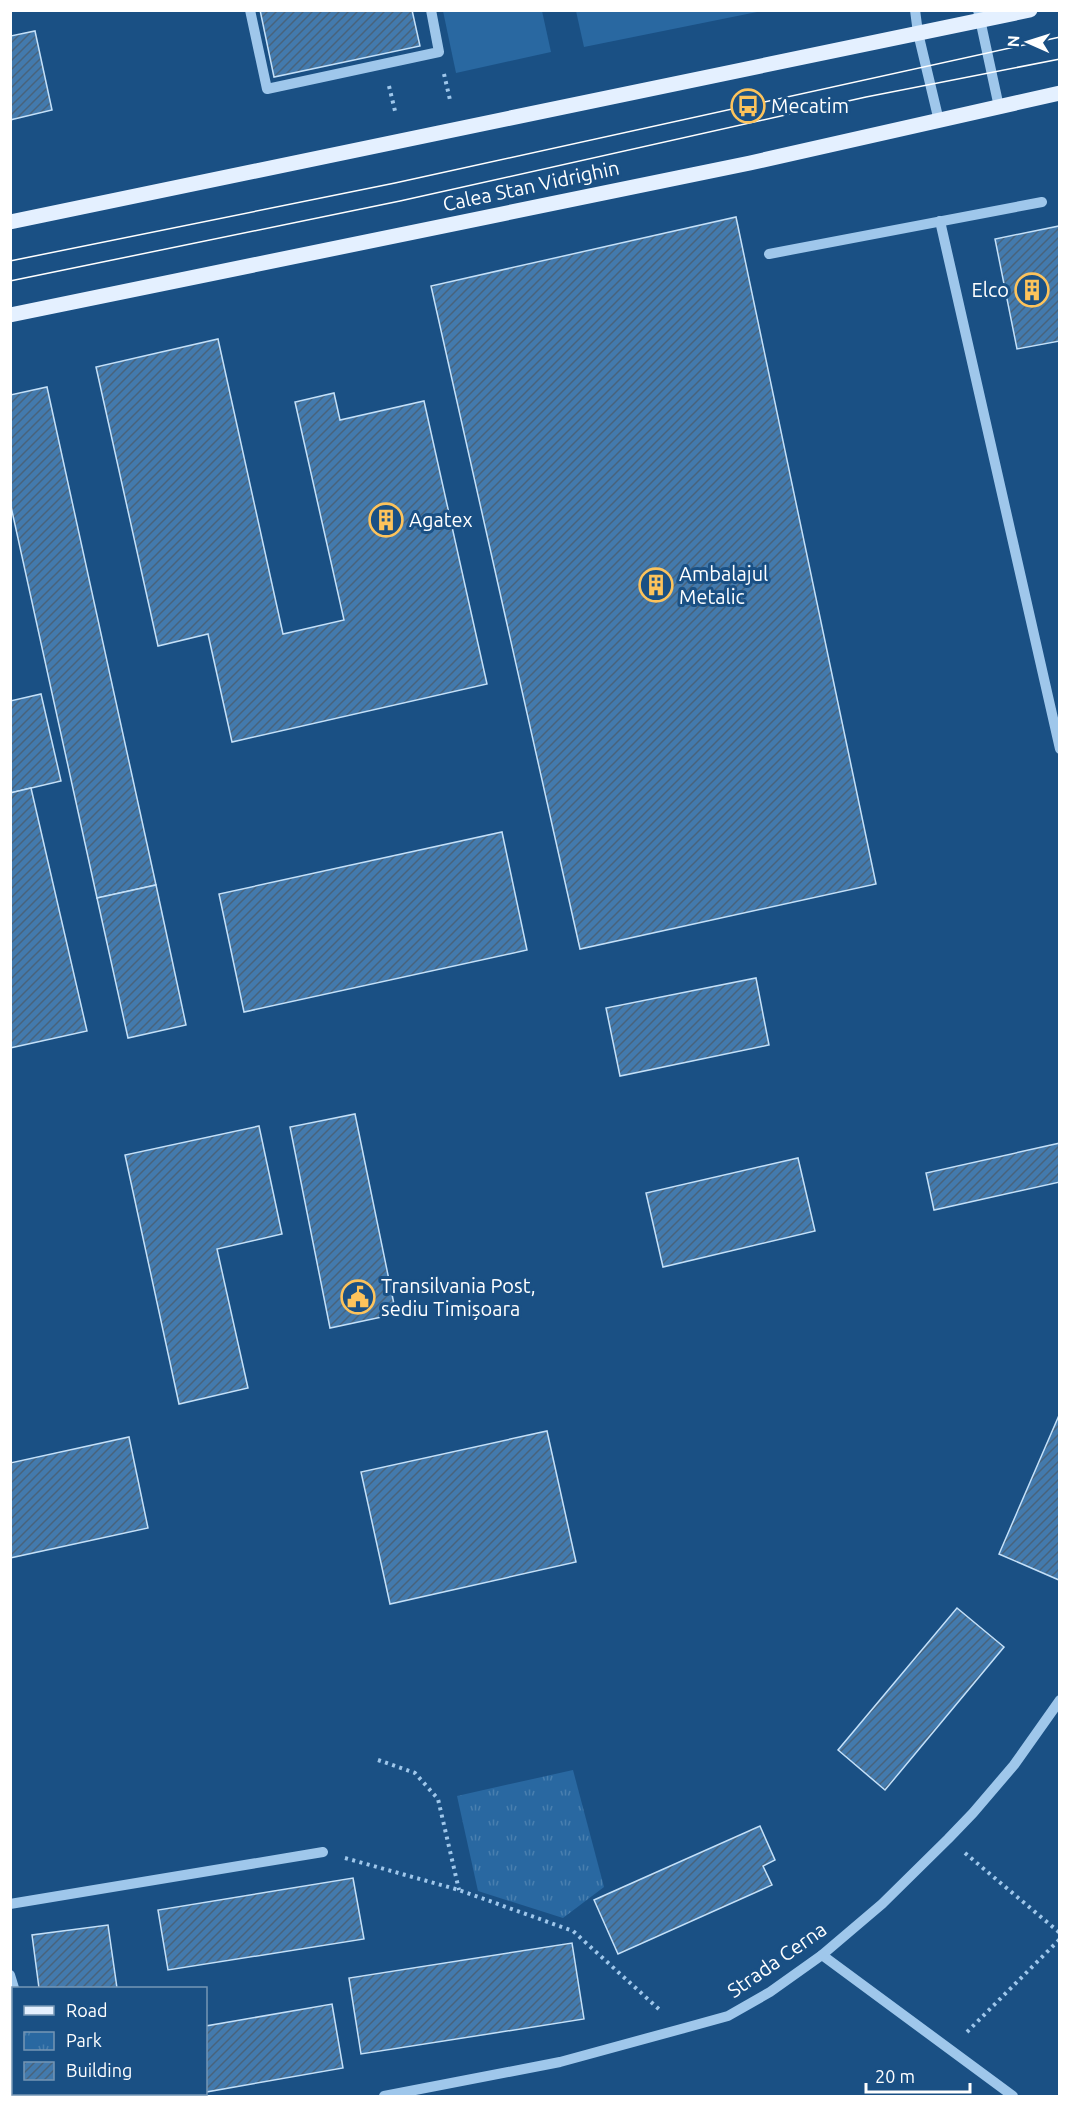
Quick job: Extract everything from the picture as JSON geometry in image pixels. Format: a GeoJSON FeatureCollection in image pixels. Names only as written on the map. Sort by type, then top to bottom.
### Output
{"type":"FeatureCollection","features":[{"type":"Feature","properties":{"kind":"main road"},"geometry":{"type":"LineString","coordinates":[[10,222],[918,33],[979,16],[1030,10]]}},
{"type":"Feature","properties":{"kind":"main road","name":"Calea Stan Vidrighin"},"geometry":{"type":"LineString","coordinates":[[10,315],[738,165],[1059,93]]}},
{"type":"Feature","properties":{"kind":"street"},"geometry":{"type":"LineString","coordinates":[[250,10],[267,89],[439,52],[430,10]]}},
{"type":"Feature","properties":{"kind":"street"},"geometry":{"type":"LineString","coordinates":[[915,10],[918,33],[939,121]]}},
{"type":"Feature","properties":{"kind":"street"},"geometry":{"type":"LineString","coordinates":[[979,16],[999,107]]}},
{"type":"Feature","properties":{"kind":"street"},"geometry":{"type":"LineString","coordinates":[[769,254],[1042,202]]}},
{"type":"Feature","properties":{"kind":"street"},"geometry":{"type":"LineString","coordinates":[[940,221],[1059,749]]}},
{"type":"Feature","properties":{"kind":"street","name":"Strada Cerna"},"geometry":{"type":"LineString","coordinates":[[384,2097],[560,2062],[728,2016],[770,1992],[822,1955],[882,1904],[974,1813],[1014,1765],[1059,1700]]}},
{"type":"Feature","properties":{"kind":"street"},"geometry":{"type":"LineString","coordinates":[[10,1904],[323,1852]]}},
{"type":"Feature","properties":{"kind":"street"},"geometry":{"type":"LineString","coordinates":[[822,1955],[1012,2097]]}},
{"type":"Feature","properties":{"kind":"path"},"geometry":{"type":"LineString","coordinates":[[378,1760],[415,1773],[438,1799],[459,1890]]}},
{"type":"Feature","properties":{"kind":"path"},"geometry":{"type":"LineString","coordinates":[[948,1839],[1059,1933]]}},
{"type":"Feature","properties":{"kind":"path"},"geometry":{"type":"LineString","coordinates":[[323,1852],[459,1890],[573,1931],[681,2029]]}},
{"type":"Feature","properties":{"kind":"path"},"geometry":{"type":"LineString","coordinates":[[950,2049],[1059,1940]]}},
{"type":"Feature","properties":{"kind":"green space"},"geometry":{"type":"Polygon","coordinates":[[[576,10],[762,11],[584,47],[576,10]]]}},
{"type":"Feature","properties":{"kind":"green space"},"geometry":{"type":"Polygon","coordinates":[[[443,11],[542,11],[551,52],[456,73],[443,11]]]}},
{"type":"Feature","properties":{"kind":"green space"},"geometry":{"type":"Polygon","coordinates":[[[573,1770],[604,1887],[563,1918],[478,1891],[457,1796],[573,1770]]]}},
{"type":"Feature","properties":{"kind":"building"},"geometry":{"type":"Polygon","coordinates":[[[260,10],[412,10],[420,46],[274,77],[260,10]]]}},
{"type":"Feature","properties":{"kind":"building"},"geometry":{"type":"Polygon","coordinates":[[[35,31],[52,110],[10,120],[10,33],[11,36],[35,31]]]}},
{"type":"Feature","properties":{"kind":"building","name":"Ambalajul Metalic"},"geometry":{"type":"Polygon","coordinates":[[[736,217],[876,884],[580,949],[431,286],[736,217]]]}},
{"type":"Feature","properties":{"kind":"building","name":"Elco"},"geometry":{"type":"Polygon","coordinates":[[[1059,226],[1060,341],[1017,349],[995,239],[1059,226]]]}},
{"type":"Feature","properties":{"kind":"building","name":"Agatex"},"geometry":{"type":"Polygon","coordinates":[[[218,339],[283,634],[344,620],[295,402],[334,393],[340,420],[424,401],[487,684],[232,742],[208,634],[158,646],[96,367],[218,339]]]}},
{"type":"Feature","properties":{"kind":"building"},"geometry":{"type":"Polygon","coordinates":[[[47,387],[156,885],[97,898],[10,502],[10,395],[47,387]]]}},
{"type":"Feature","properties":{"kind":"building"},"geometry":{"type":"Polygon","coordinates":[[[41,694],[61,781],[10,793],[10,701],[41,694]]]}},
{"type":"Feature","properties":{"kind":"building"},"geometry":{"type":"Polygon","coordinates":[[[31,788],[87,1031],[10,1048],[10,793],[31,788]]]}},
{"type":"Feature","properties":{"kind":"building"},"geometry":{"type":"Polygon","coordinates":[[[502,832],[527,950],[244,1012],[219,894],[502,832]]]}},
{"type":"Feature","properties":{"kind":"building"},"geometry":{"type":"Polygon","coordinates":[[[156,885],[186,1025],[128,1038],[97,898],[156,885]]]}},
{"type":"Feature","properties":{"kind":"building"},"geometry":{"type":"Polygon","coordinates":[[[756,978],[769,1045],[620,1076],[606,1008],[756,978]]]}},
{"type":"Feature","properties":{"kind":"building"},"geometry":{"type":"Polygon","coordinates":[[[355,1114],[396,1314],[330,1328],[290,1127],[355,1114]]]}},
{"type":"Feature","properties":{"kind":"building"},"geometry":{"type":"Polygon","coordinates":[[[259,1126],[282,1234],[217,1249],[248,1388],[179,1404],[125,1155],[259,1126]]]}},
{"type":"Feature","properties":{"kind":"building"},"geometry":{"type":"Polygon","coordinates":[[[1060,1143],[1060,1182],[934,1210],[926,1173],[1060,1143]]]}},
{"type":"Feature","properties":{"kind":"building"},"geometry":{"type":"Polygon","coordinates":[[[798,1158],[815,1231],[663,1267],[646,1193],[798,1158]]]}},
{"type":"Feature","properties":{"kind":"building"},"geometry":{"type":"Polygon","coordinates":[[[1060,1413],[1060,1579],[1059,1580],[999,1554],[1060,1413]]]}},
{"type":"Feature","properties":{"kind":"building"},"geometry":{"type":"Polygon","coordinates":[[[547,1431],[576,1562],[390,1604],[361,1472],[547,1431]]]}},
{"type":"Feature","properties":{"kind":"building"},"geometry":{"type":"Polygon","coordinates":[[[129,1437],[148,1528],[10,1558],[10,1463],[129,1437]]]}},
{"type":"Feature","properties":{"kind":"building"},"geometry":{"type":"Polygon","coordinates":[[[957,1608],[1004,1647],[885,1790],[838,1750],[957,1608]]]}},
{"type":"Feature","properties":{"kind":"building"},"geometry":{"type":"Polygon","coordinates":[[[760,1826],[775,1860],[763,1866],[772,1885],[618,1954],[594,1900],[760,1826]]]}},
{"type":"Feature","properties":{"kind":"building"},"geometry":{"type":"Polygon","coordinates":[[[353,1878],[364,1939],[168,1970],[158,1910],[353,1878]]]}},
{"type":"Feature","properties":{"kind":"building"},"geometry":{"type":"Polygon","coordinates":[[[108,1925],[117,1987],[39,1987],[32,1935],[108,1925]]]}},
{"type":"Feature","properties":{"kind":"building"},"geometry":{"type":"Polygon","coordinates":[[[572,1943],[584,2019],[361,2054],[349,1978],[572,1943]]]}},
{"type":"Feature","properties":{"kind":"building"},"geometry":{"type":"Polygon","coordinates":[[[332,2004],[343,2068],[207,2092],[207,2026],[332,2004]]]}},
{"type":"Feature","properties":{"kind":"building"},"geometry":{"type":"Polygon","coordinates":[[[142,2095],[186,2095],[178,2096],[142,2095]]]}},
{"type":"Feature","properties":{"kind":"tram line"},"geometry":{"type":"LineString","coordinates":[[10,261],[395,183],[1060,37]]}},
{"type":"Feature","properties":{"kind":"tram line"},"geometry":{"type":"LineString","coordinates":[[10,281],[400,201],[866,97],[1060,59]]}},
{"type":"Feature","properties":{"kind":"place","name":"Mecatim"},"geometry":{"type":"Point","coordinates":[748,106]}},
{"type":"Feature","properties":{"kind":"place","name":"Elco"},"geometry":{"type":"Point","coordinates":[1032,290]}},
{"type":"Feature","properties":{"kind":"place","name":"Agatex"},"geometry":{"type":"Point","coordinates":[386,520]}},
{"type":"Feature","properties":{"kind":"place","name":"Ambalajul Metalic"},"geometry":{"type":"Point","coordinates":[656,585]}},
{"type":"Feature","properties":{"kind":"place","name":"Transilvania Post, sediu Timișoara"},"geometry":{"type":"Point","coordinates":[358,1297]}}]}
